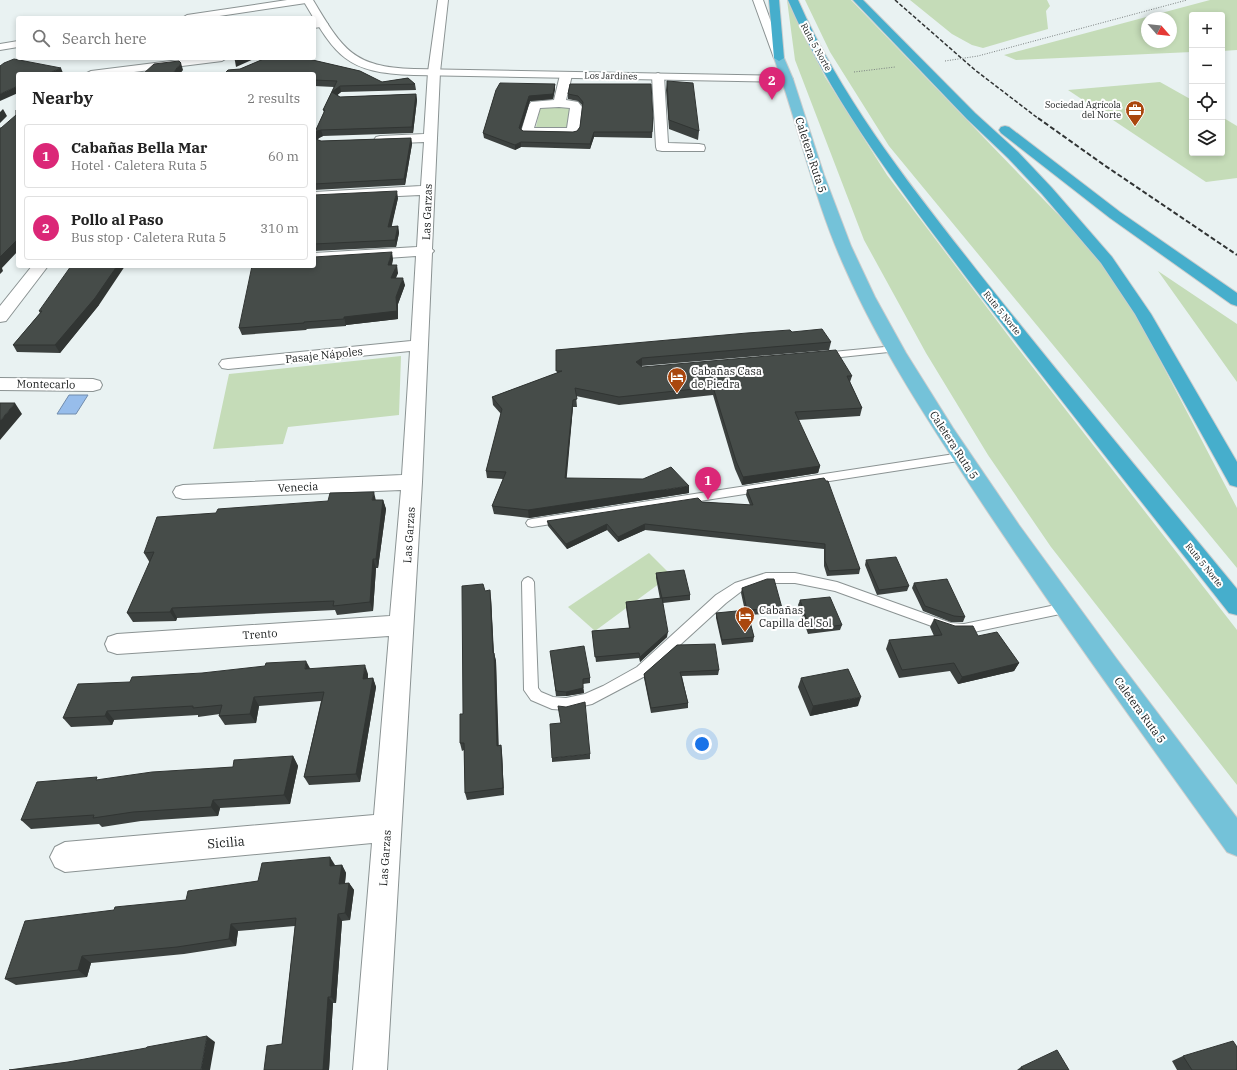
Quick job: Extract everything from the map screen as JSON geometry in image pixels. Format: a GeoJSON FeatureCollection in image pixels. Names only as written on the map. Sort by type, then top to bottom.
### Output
{"type":"FeatureCollection","features":[{"type":"Feature","properties":{"kind":"highway"},"geometry":{"type":"LineString","coordinates":[[774,0],[779,58]]}},
{"type":"Feature","properties":{"kind":"highway","name":"Ruta 5 Norte"},"geometry":{"type":"LineString","coordinates":[[794,0],[806,30],[832,75],[882,154],[955,254],[1237,606]]}},
{"type":"Feature","properties":{"kind":"highway"},"geometry":{"type":"LineString","coordinates":[[858,0],[971,116],[1013,155],[1052,195],[1108,260],[1143,314],[1237,480]]}},
{"type":"Feature","properties":{"kind":"highway"},"geometry":{"type":"LineString","coordinates":[[921,64],[1103,206],[1237,301]]}},
{"type":"Feature","properties":{"kind":"main road","name":"Caletera Ruta 5"},"geometry":{"type":"LineString","coordinates":[[779,58],[835,227],[871,307],[895,350],[961,457],[1015,537],[1065,608],[1237,842]]}},
{"type":"Feature","properties":{"kind":"street"},"geometry":{"type":"LineString","coordinates":[[200,16],[307,0]]}},
{"type":"Feature","properties":{"kind":"street","name":"Los Jardines"},"geometry":{"type":"LineString","coordinates":[[307,0],[315,16]]}},
{"type":"Feature","properties":{"kind":"street","name":"Las Garzas"},"geometry":{"type":"LineString","coordinates":[[370,1070],[412,482],[426,251],[434,72],[443,0]]}},
{"type":"Feature","properties":{"kind":"street","name":"Caletera Ruta 5"},"geometry":{"type":"LineString","coordinates":[[758,0],[779,58]]}},
{"type":"Feature","properties":{"kind":"street","name":"Los Jardines"},"geometry":{"type":"LineString","coordinates":[[319,25],[345,53],[358,61],[377,67],[394,70],[460,73],[787,79]]}},
{"type":"Feature","properties":{"kind":"street"},"geometry":{"type":"LineString","coordinates":[[0,47],[16,44]]}},
{"type":"Feature","properties":{"kind":"street"},"geometry":{"type":"LineString","coordinates":[[107,72],[206,60]]}},
{"type":"Feature","properties":{"kind":"street"},"geometry":{"type":"LineString","coordinates":[[559,103],[566,75]]}},
{"type":"Feature","properties":{"kind":"street"},"geometry":{"type":"LineString","coordinates":[[658,76],[662,147],[699,148]]}},
{"type":"Feature","properties":{"kind":"street"},"geometry":{"type":"LineString","coordinates":[[418,95],[433,94]]}},
{"type":"Feature","properties":{"kind":"street"},"geometry":{"type":"LineString","coordinates":[[369,140],[431,138]]}},
{"type":"Feature","properties":{"kind":"street"},"geometry":{"type":"LineString","coordinates":[[316,196],[428,190]]}},
{"type":"Feature","properties":{"kind":"street"},"geometry":{"type":"LineString","coordinates":[[316,258],[426,251]]}},
{"type":"Feature","properties":{"kind":"street"},"geometry":{"type":"LineString","coordinates":[[0,317],[38,268]]}},
{"type":"Feature","properties":{"kind":"street","name":"Pasaje Nápoles"},"geometry":{"type":"LineString","coordinates":[[228,364],[420,345]]}},
{"type":"Feature","properties":{"kind":"street","name":"Montecarlo"},"geometry":{"type":"LineString","coordinates":[[0,384],[92,385]]}},
{"type":"Feature","properties":{"kind":"street","name":"Venecia"},"geometry":{"type":"LineString","coordinates":[[183,492],[412,482]]}},
{"type":"Feature","properties":{"kind":"street","name":"Trento"},"geometry":{"type":"LineString","coordinates":[[117,644],[402,625]]}},
{"type":"Feature","properties":{"kind":"street","name":"Sicilia"},"geometry":{"type":"LineString","coordinates":[[65,857],[388,828]]}},
{"type":"Feature","properties":{"kind":"lane"},"geometry":{"type":"LineString","coordinates":[[816,356],[895,350]]}},
{"type":"Feature","properties":{"kind":"lane"},"geometry":{"type":"LineString","coordinates":[[532,523],[961,457]]}},
{"type":"Feature","properties":{"kind":"lane"},"geometry":{"type":"LineString","coordinates":[[528,582],[531,690],[536,696],[552,703],[566,704],[587,700],[642,671],[721,599],[739,586],[766,578],[795,578],[831,586],[951,628],[964,629],[1065,608]]}},
{"type":"Feature","properties":{"kind":"path"},"geometry":{"type":"LineString","coordinates":[[832,75],[978,56],[1187,0]]}},
{"type":"Feature","properties":{"kind":"green space"},"geometry":{"type":"Polygon","coordinates":[[[787,0],[825,77],[887,175],[1013,342],[1237,630],[1237,785],[1051,547],[988,455],[926,353],[864,240],[795,60],[787,0]]]}},
{"type":"Feature","properties":{"kind":"green space"},"geometry":{"type":"Polygon","coordinates":[[[805,0],[851,0],[1075,232],[1102,263],[1138,318],[1237,508],[1237,568],[889,146],[830,52],[805,0]]]}},
{"type":"Feature","properties":{"kind":"green space"},"geometry":{"type":"Polygon","coordinates":[[[910,0],[1047,0],[1050,6],[1046,11],[1048,29],[983,48],[972,45],[952,34],[910,0]]]}},
{"type":"Feature","properties":{"kind":"green space"},"geometry":{"type":"Polygon","coordinates":[[[1210,0],[1237,0],[1237,50],[1225,51],[1225,12],[1189,12],[1189,52],[1016,60],[1004,55],[1141,18],[1141,48],[1177,48],[1177,12],[1165,12],[1210,0]]]}},
{"type":"Feature","properties":{"kind":"green space"},"geometry":{"type":"Polygon","coordinates":[[[1160,82],[1189,98],[1189,156],[1225,156],[1225,119],[1237,126],[1237,178],[1206,182],[1068,90],[1160,82]]]}},
{"type":"Feature","properties":{"kind":"green space"},"geometry":{"type":"Polygon","coordinates":[[[545,107],[568,108],[573,110],[569,128],[541,130],[536,127],[540,109],[545,107]]]}},
{"type":"Feature","properties":{"kind":"green space"},"geometry":{"type":"Polygon","coordinates":[[[1158,271],[1237,324],[1237,382],[1158,271]]]}},
{"type":"Feature","properties":{"kind":"green space"},"geometry":{"type":"Polygon","coordinates":[[[401,356],[399,415],[288,427],[283,444],[213,449],[229,374],[401,356]]]}},
{"type":"Feature","properties":{"kind":"green space"},"geometry":{"type":"Polygon","coordinates":[[[649,553],[671,575],[595,631],[568,607],[649,553]]]}},
{"type":"Feature","properties":{"kind":"water"},"geometry":{"type":"Polygon","coordinates":[[[69,395],[88,395],[76,414],[57,414],[69,395]]]}},
{"type":"Feature","properties":{"kind":"building"},"geometry":{"type":"Polygon","coordinates":[[[14,59],[61,68],[51,72],[16,72],[16,87],[0,94],[0,66],[14,59]]]}},
{"type":"Feature","properties":{"kind":"building"},"geometry":{"type":"Polygon","coordinates":[[[261,60],[313,60],[360,71],[382,82],[408,78],[415,84],[340,86],[332,92],[340,97],[416,94],[412,127],[321,130],[316,132],[325,110],[323,110],[337,81],[316,80],[316,72],[226,72],[228,70],[240,69],[261,60]]]}},
{"type":"Feature","properties":{"kind":"building"},"geometry":{"type":"Polygon","coordinates":[[[179,61],[181,63],[174,72],[145,72],[154,64],[179,61]]]}},
{"type":"Feature","properties":{"kind":"building"},"geometry":{"type":"Polygon","coordinates":[[[667,81],[693,83],[699,131],[669,120],[667,81]]]}},
{"type":"Feature","properties":{"kind":"building"},"geometry":{"type":"Polygon","coordinates":[[[500,83],[555,84],[553,94],[529,96],[519,128],[523,131],[573,132],[577,131],[580,127],[583,102],[578,96],[568,94],[570,84],[651,84],[653,118],[652,132],[594,132],[590,144],[521,142],[515,145],[483,133],[496,90],[500,83]]]}},
{"type":"Feature","properties":{"kind":"building"},"geometry":{"type":"Polygon","coordinates":[[[16,115],[16,241],[0,257],[0,128],[16,115]]]}},
{"type":"Feature","properties":{"kind":"building"},"geometry":{"type":"Polygon","coordinates":[[[411,138],[404,179],[316,184],[316,139],[321,141],[411,138]]]}},
{"type":"Feature","properties":{"kind":"building"},"geometry":{"type":"Polygon","coordinates":[[[397,191],[388,227],[398,226],[395,240],[316,244],[316,195],[397,191]]]}},
{"type":"Feature","properties":{"kind":"building"},"geometry":{"type":"Polygon","coordinates":[[[392,252],[388,265],[397,265],[391,278],[403,278],[396,297],[397,311],[344,317],[344,319],[239,328],[252,268],[316,268],[316,257],[392,252]]]}},
{"type":"Feature","properties":{"kind":"building"},"geometry":{"type":"Polygon","coordinates":[[[70,268],[116,268],[95,298],[55,345],[13,345],[42,311],[39,311],[70,268]]]}},
{"type":"Feature","properties":{"kind":"building"},"geometry":{"type":"Polygon","coordinates":[[[822,329],[831,342],[642,358],[636,362],[642,367],[836,350],[852,376],[847,376],[862,408],[795,412],[820,466],[743,477],[736,461],[713,387],[619,397],[575,388],[577,399],[573,400],[565,478],[643,479],[671,467],[689,486],[528,510],[492,506],[506,472],[486,471],[502,409],[492,397],[562,371],[556,371],[556,350],[747,333],[790,330],[792,332],[822,329]]]}},
{"type":"Feature","properties":{"kind":"building"},"geometry":{"type":"Polygon","coordinates":[[[0,403],[15,403],[0,421],[0,403]]]}},
{"type":"Feature","properties":{"kind":"building"},"geometry":{"type":"Polygon","coordinates":[[[824,478],[828,481],[860,569],[829,571],[825,561],[825,544],[645,524],[618,537],[607,524],[566,544],[547,521],[698,498],[702,502],[753,505],[747,490],[824,478]]]}},
{"type":"Feature","properties":{"kind":"building"},"geometry":{"type":"Polygon","coordinates":[[[374,492],[372,500],[383,500],[376,559],[373,559],[370,602],[333,606],[334,601],[172,608],[170,612],[127,613],[154,552],[144,553],[157,517],[216,513],[218,509],[328,501],[330,493],[374,492]]]}},
{"type":"Feature","properties":{"kind":"building"},"geometry":{"type":"Polygon","coordinates":[[[896,557],[909,586],[879,590],[866,560],[896,557]]]}},
{"type":"Feature","properties":{"kind":"building"},"geometry":{"type":"Polygon","coordinates":[[[684,570],[690,595],[662,598],[656,573],[684,570]]]}},
{"type":"Feature","properties":{"kind":"building"},"geometry":{"type":"Polygon","coordinates":[[[767,579],[774,579],[782,608],[747,610],[742,588],[767,579]]]}},
{"type":"Feature","properties":{"kind":"building"},"geometry":{"type":"Polygon","coordinates":[[[947,579],[965,617],[954,616],[925,606],[914,583],[947,579]]]}},
{"type":"Feature","properties":{"kind":"building"},"geometry":{"type":"Polygon","coordinates":[[[483,584],[485,591],[490,590],[497,746],[501,745],[503,788],[465,793],[464,743],[460,743],[460,714],[463,714],[462,586],[483,584]]]}},
{"type":"Feature","properties":{"kind":"building"},"geometry":{"type":"Polygon","coordinates":[[[830,597],[842,625],[810,629],[800,600],[830,597]]]}},
{"type":"Feature","properties":{"kind":"building"},"geometry":{"type":"Polygon","coordinates":[[[662,598],[668,632],[640,657],[639,653],[595,657],[592,631],[630,628],[626,602],[662,598]]]}},
{"type":"Feature","properties":{"kind":"building"},"geometry":{"type":"Polygon","coordinates":[[[747,610],[754,637],[722,640],[716,613],[747,610]]]}},
{"type":"Feature","properties":{"kind":"building"},"geometry":{"type":"Polygon","coordinates":[[[934,619],[955,626],[973,626],[978,636],[997,632],[1019,663],[962,677],[954,663],[902,670],[889,640],[942,635],[934,619]]]}},
{"type":"Feature","properties":{"kind":"building"},"geometry":{"type":"Polygon","coordinates":[[[715,644],[719,670],[680,672],[688,703],[651,708],[644,674],[677,645],[715,644]]]}},
{"type":"Feature","properties":{"kind":"building"},"geometry":{"type":"Polygon","coordinates":[[[584,646],[590,678],[583,679],[583,688],[566,692],[556,691],[550,651],[584,646]]]}},
{"type":"Feature","properties":{"kind":"building"},"geometry":{"type":"Polygon","coordinates":[[[306,661],[305,669],[365,665],[363,679],[373,678],[356,774],[304,777],[324,692],[254,697],[250,714],[219,716],[222,705],[193,708],[193,706],[107,711],[105,716],[63,718],[78,684],[130,682],[132,677],[202,673],[265,666],[266,663],[306,661]]]}},
{"type":"Feature","properties":{"kind":"building"},"geometry":{"type":"Polygon","coordinates":[[[848,669],[861,697],[813,706],[801,678],[848,669]]]}},
{"type":"Feature","properties":{"kind":"building"},"geometry":{"type":"Polygon","coordinates":[[[585,702],[590,754],[552,758],[550,724],[561,723],[558,706],[566,707],[585,702]]]}},
{"type":"Feature","properties":{"kind":"building"},"geometry":{"type":"Polygon","coordinates":[[[293,756],[284,795],[213,800],[211,807],[133,812],[93,818],[94,815],[21,820],[37,782],[97,777],[96,780],[152,772],[233,767],[234,760],[293,756]]]}},
{"type":"Feature","properties":{"kind":"building"},"geometry":{"type":"Polygon","coordinates":[[[330,857],[330,866],[342,865],[339,884],[349,883],[345,913],[338,914],[331,997],[328,997],[323,1070],[264,1070],[267,1046],[282,1044],[296,918],[231,924],[229,939],[177,947],[82,956],[78,970],[5,979],[25,921],[114,910],[115,907],[186,900],[188,891],[258,881],[262,863],[330,857]]]}},
{"type":"Feature","properties":{"kind":"building"},"geometry":{"type":"Polygon","coordinates":[[[207,1036],[201,1070],[9,1070],[68,1062],[207,1036]]]}},
{"type":"Feature","properties":{"kind":"building"},"geometry":{"type":"Polygon","coordinates":[[[1233,1041],[1237,1047],[1237,1070],[1192,1070],[1183,1056],[1233,1041]]]}},
{"type":"Feature","properties":{"kind":"building"},"geometry":{"type":"Polygon","coordinates":[[[1057,1050],[1069,1070],[1023,1070],[1021,1067],[1057,1050]]]}},
{"type":"Feature","properties":{"kind":"railway"},"geometry":{"type":"LineString","coordinates":[[895,0],[975,70],[1039,119]]}},
{"type":"Feature","properties":{"kind":"railway"},"geometry":{"type":"LineString","coordinates":[[1038,118],[1104,165],[1237,255]]}},
{"type":"Feature","properties":{"kind":"place","name":"Pollo al Paso"},"geometry":{"type":"Point","coordinates":[772,100]}},
{"type":"Feature","properties":{"kind":"place","name":"Sociedad Agrícola del Norte"},"geometry":{"type":"Point","coordinates":[1135,127]}},
{"type":"Feature","properties":{"kind":"place","name":"Cabañas Casa de Piedra"},"geometry":{"type":"Point","coordinates":[677,394]}},
{"type":"Feature","properties":{"kind":"place","name":"Cabañas Bella Mar"},"geometry":{"type":"Point","coordinates":[708,500]}},
{"type":"Feature","properties":{"kind":"place","name":"Cabañas Capilla del Sol"},"geometry":{"type":"Point","coordinates":[745,633]}}]}
